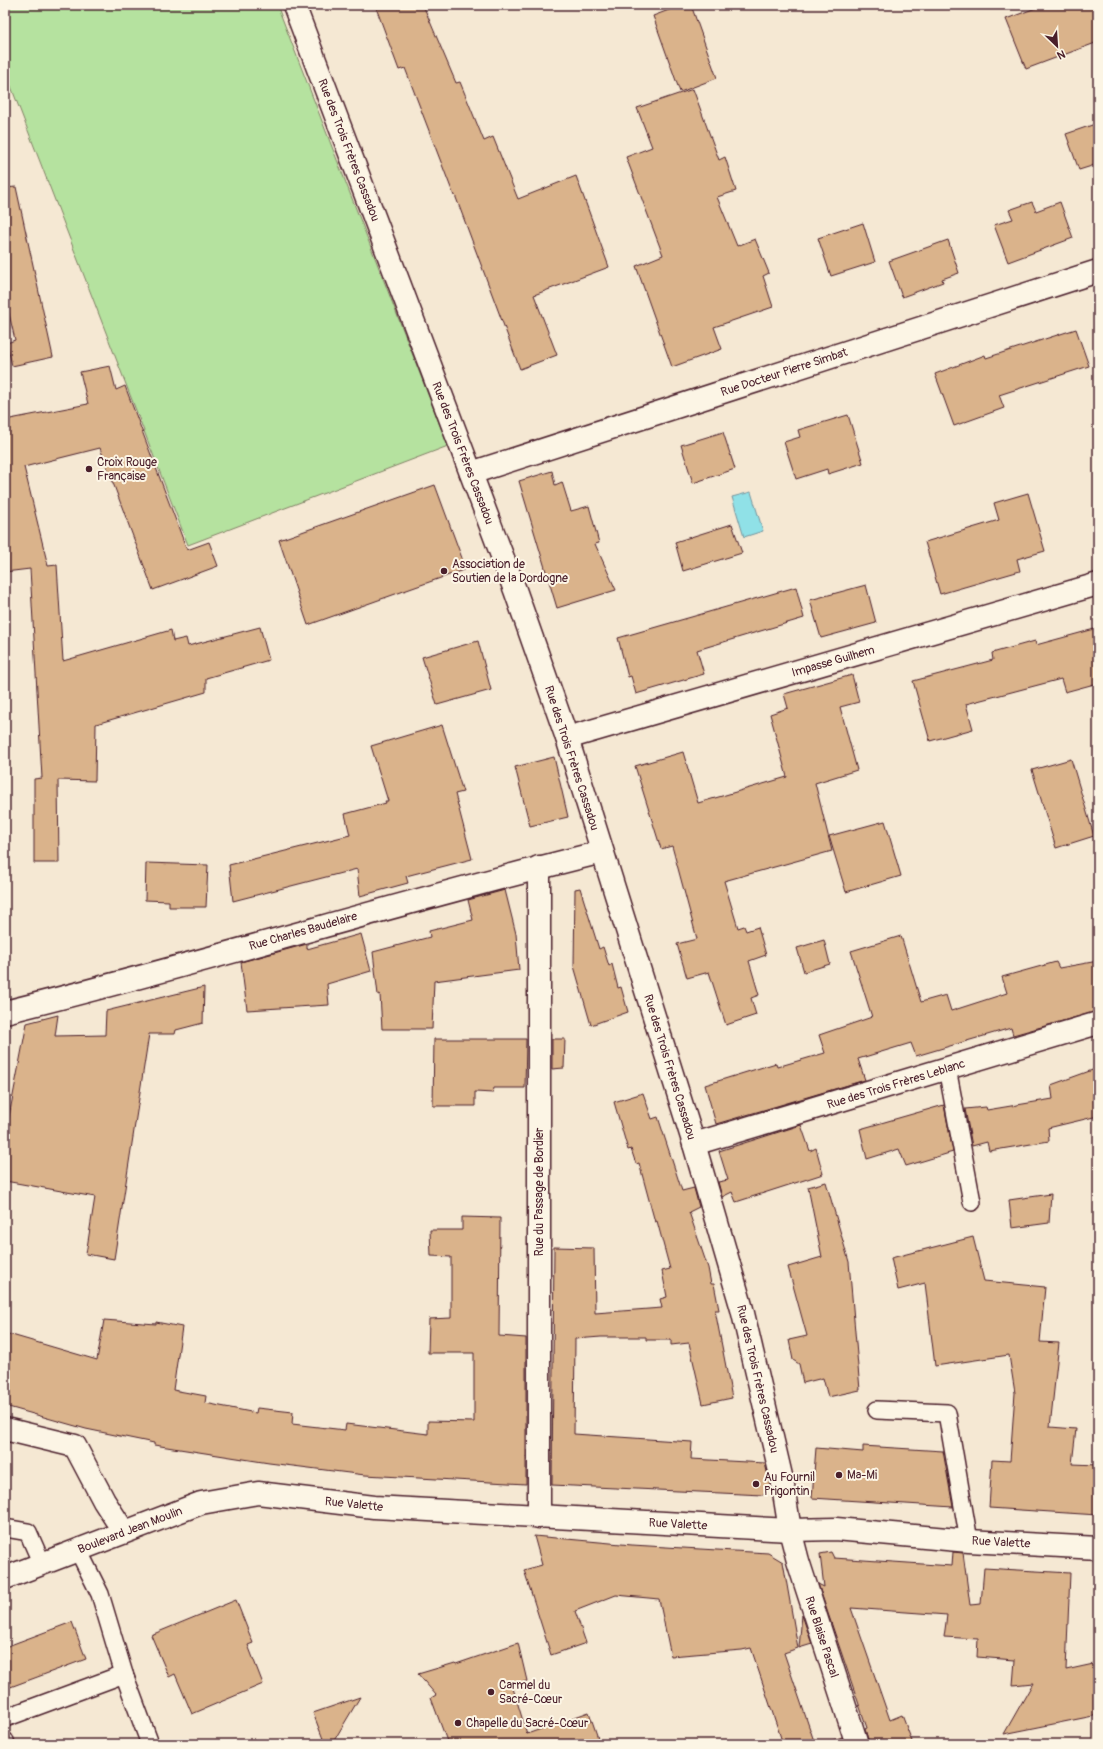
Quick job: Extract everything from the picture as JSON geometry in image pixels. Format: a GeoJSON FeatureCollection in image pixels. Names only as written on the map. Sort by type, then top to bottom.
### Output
{"type":"FeatureCollection","features":[{"type":"Feature","properties":{"kind":"street","name":"Rue des Trois Frères Cassadou"},"geometry":{"type":"LineString","coordinates":[[294,5],[515,590],[567,738],[694,1144],[742,1309],[782,1480],[790,1530]]}},
{"type":"Feature","properties":{"kind":"street","name":"Rue Docteur Pierre Simbat"},"geometry":{"type":"LineString","coordinates":[[470,473],[1098,271]]}},
{"type":"Feature","properties":{"kind":"street","name":"Impasse Guilhem"},"geometry":{"type":"LineString","coordinates":[[567,738],[1098,584]]}},
{"type":"Feature","properties":{"kind":"street","name":"Rue Charles Baudelaire"},"geometry":{"type":"LineString","coordinates":[[5,1012],[602,852]]}},
{"type":"Feature","properties":{"kind":"street","name":"Rue du Passage de Bordier"},"geometry":{"type":"LineString","coordinates":[[539,868],[539,1518]]}},
{"type":"Feature","properties":{"kind":"street","name":"Rue des Trois Frères Leblanc"},"geometry":{"type":"LineString","coordinates":[[694,1144],[1098,1023]]}},
{"type":"Feature","properties":{"kind":"street"},"geometry":{"type":"LineString","coordinates":[[5,1430],[75,1446],[104,1501],[124,1532]]}},
{"type":"Feature","properties":{"kind":"street","name":"Rue Valette"},"geometry":{"type":"LineString","coordinates":[[258,1493],[374,1507],[539,1518],[790,1530],[836,1529],[969,1541],[1098,1548]]}},
{"type":"Feature","properties":{"kind":"street","name":"Boulevard Jean Moulin"},"geometry":{"type":"LineString","coordinates":[[5,1578],[201,1503],[258,1493]]}},
{"type":"Feature","properties":{"kind":"street","name":"Rue Blaise Pascal"},"geometry":{"type":"LineString","coordinates":[[790,1530],[798,1561],[857,1744]]}},
{"type":"Feature","properties":{"kind":"lane"},"geometry":{"type":"LineString","coordinates":[[947,1068],[972,1202]]}},
{"type":"Feature","properties":{"kind":"lane"},"geometry":{"type":"LineString","coordinates":[[877,1410],[947,1413],[969,1541]]}},
{"type":"Feature","properties":{"kind":"lane"},"geometry":{"type":"LineString","coordinates":[[5,1528],[28,1532],[42,1564]]}},
{"type":"Feature","properties":{"kind":"lane"},"geometry":{"type":"LineString","coordinates":[[78,1550],[100,1594],[124,1674],[150,1744]]}},
{"type":"Feature","properties":{"kind":"lane"},"geometry":{"type":"LineString","coordinates":[[5,1718],[124,1674]]}},
{"type":"Feature","properties":{"kind":"green space"},"geometry":{"type":"Polygon","coordinates":[[[5,5],[277,5],[448,446],[188,545],[5,71],[5,5]]]}},
{"type":"Feature","properties":{"kind":"water"},"geometry":{"type":"Polygon","coordinates":[[[751,492],[763,531],[744,537],[732,497],[751,492]]]}},
{"type":"Feature","properties":{"kind":"building"},"geometry":{"type":"Polygon","coordinates":[[[375,5],[423,5],[456,83],[460,82],[484,141],[493,137],[518,199],[576,176],[609,267],[534,295],[557,355],[520,369],[455,195],[454,196],[405,68],[399,70],[375,5]]]}},
{"type":"Feature","properties":{"kind":"building"},"geometry":{"type":"Polygon","coordinates":[[[682,5],[691,5],[717,78],[680,92],[653,16],[682,5]]]}},
{"type":"Feature","properties":{"kind":"building"},"geometry":{"type":"Polygon","coordinates":[[[1044,5],[1098,5],[1098,42],[1026,69],[1006,19],[1044,5]]]}},
{"type":"Feature","properties":{"kind":"building"},"geometry":{"type":"Polygon","coordinates":[[[693,89],[719,160],[725,157],[736,191],[717,197],[737,246],[755,239],[769,273],[763,276],[773,307],[714,327],[722,349],[672,367],[636,266],[663,255],[626,157],[652,147],[637,108],[693,89]]]}},
{"type":"Feature","properties":{"kind":"building"},"geometry":{"type":"Polygon","coordinates":[[[1098,123],[1098,164],[1079,170],[1066,134],[1098,123]]]}},
{"type":"Feature","properties":{"kind":"building"},"geometry":{"type":"Polygon","coordinates":[[[16,187],[53,357],[12,366],[7,343],[15,340],[5,296],[5,188],[16,187]]]}},
{"type":"Feature","properties":{"kind":"building"},"geometry":{"type":"Polygon","coordinates":[[[1032,202],[1036,211],[1060,202],[1073,238],[1008,262],[994,225],[1013,219],[1009,210],[1032,202]]]}},
{"type":"Feature","properties":{"kind":"building"},"geometry":{"type":"Polygon","coordinates":[[[863,223],[875,262],[831,276],[818,238],[863,223]]]}},
{"type":"Feature","properties":{"kind":"building"},"geometry":{"type":"Polygon","coordinates":[[[948,240],[959,273],[942,279],[943,282],[902,297],[889,261],[948,240]]]}},
{"type":"Feature","properties":{"kind":"building"},"geometry":{"type":"Polygon","coordinates":[[[1076,329],[1089,366],[999,395],[1004,408],[954,426],[935,374],[985,355],[986,358],[1076,329]]]}},
{"type":"Feature","properties":{"kind":"building"},"geometry":{"type":"Polygon","coordinates":[[[110,366],[116,390],[125,386],[187,550],[209,542],[218,566],[153,590],[100,448],[24,467],[48,566],[57,565],[63,661],[171,630],[173,641],[186,638],[188,646],[260,627],[269,660],[206,678],[206,692],[96,724],[95,781],[58,780],[59,863],[34,863],[34,779],[42,778],[30,569],[5,572],[5,420],[88,404],[80,372],[110,366]]]}},
{"type":"Feature","properties":{"kind":"building"},"geometry":{"type":"Polygon","coordinates":[[[848,415],[863,463],[828,474],[827,469],[796,479],[784,442],[800,437],[798,430],[848,415]]]}},
{"type":"Feature","properties":{"kind":"building"},"geometry":{"type":"Polygon","coordinates":[[[723,432],[735,469],[693,483],[681,445],[723,432]]]}},
{"type":"Feature","properties":{"kind":"building"},"geometry":{"type":"Polygon","coordinates":[[[552,471],[555,485],[562,482],[571,511],[589,506],[599,543],[595,544],[616,590],[557,608],[519,481],[552,471]]]}},
{"type":"Feature","properties":{"kind":"building"},"geometry":{"type":"Polygon","coordinates":[[[435,485],[466,569],[308,625],[279,540],[435,485]]]}},
{"type":"Feature","properties":{"kind":"building"},"geometry":{"type":"Polygon","coordinates":[[[1028,493],[1045,551],[1017,559],[1020,571],[940,594],[925,542],[999,520],[994,503],[1028,493]]]}},
{"type":"Feature","properties":{"kind":"building"},"geometry":{"type":"Polygon","coordinates":[[[732,524],[742,553],[683,571],[675,542],[732,524]]]}},
{"type":"Feature","properties":{"kind":"building"},"geometry":{"type":"Polygon","coordinates":[[[866,585],[876,623],[821,638],[810,600],[866,585]]]}},
{"type":"Feature","properties":{"kind":"building"},"geometry":{"type":"Polygon","coordinates":[[[796,587],[804,618],[697,650],[704,674],[636,694],[631,676],[628,677],[618,638],[796,587]]]}},
{"type":"Feature","properties":{"kind":"building"},"geometry":{"type":"Polygon","coordinates":[[[1098,628],[1098,683],[1065,692],[1061,679],[966,704],[973,729],[930,741],[913,681],[993,660],[992,653],[1035,641],[1036,645],[1098,628]]]}},
{"type":"Feature","properties":{"kind":"building"},"geometry":{"type":"Polygon","coordinates":[[[478,641],[491,690],[437,705],[422,657],[478,641]]]}},
{"type":"Feature","properties":{"kind":"building"},"geometry":{"type":"Polygon","coordinates":[[[852,675],[859,702],[840,707],[857,770],[815,783],[832,851],[724,881],[738,928],[744,926],[746,931],[758,927],[766,955],[749,961],[759,995],[751,998],[756,1015],[726,1025],[709,972],[687,978],[677,944],[697,939],[672,846],[661,849],[635,766],[683,752],[698,803],[787,777],[770,714],[788,708],[784,694],[852,675]]]}},
{"type":"Feature","properties":{"kind":"building"},"geometry":{"type":"Polygon","coordinates":[[[442,725],[463,792],[455,794],[472,859],[406,876],[408,883],[360,896],[357,869],[233,901],[229,865],[350,835],[345,814],[386,803],[385,801],[388,801],[371,746],[442,725]]]}},
{"type":"Feature","properties":{"kind":"building"},"geometry":{"type":"Polygon","coordinates":[[[554,757],[568,817],[530,826],[515,767],[554,757]]]}},
{"type":"Feature","properties":{"kind":"building"},"geometry":{"type":"Polygon","coordinates":[[[1071,759],[1094,836],[1056,848],[1032,770],[1071,759]]]}},
{"type":"Feature","properties":{"kind":"building"},"geometry":{"type":"Polygon","coordinates":[[[885,821],[901,876],[846,892],[829,836],[885,821]]]}},
{"type":"Feature","properties":{"kind":"building"},"geometry":{"type":"Polygon","coordinates":[[[146,863],[208,865],[206,907],[169,907],[169,901],[145,900],[146,863]]]}},
{"type":"Feature","properties":{"kind":"building"},"geometry":{"type":"Polygon","coordinates":[[[580,888],[599,949],[603,947],[609,966],[612,964],[618,988],[621,987],[628,1012],[591,1025],[574,966],[575,889],[580,888]]]}},
{"type":"Feature","properties":{"kind":"building"},"geometry":{"type":"Polygon","coordinates":[[[505,890],[516,934],[519,970],[434,981],[432,1029],[382,1029],[380,994],[378,995],[373,952],[430,937],[429,931],[473,920],[468,900],[505,890]]]}},
{"type":"Feature","properties":{"kind":"building"},"geometry":{"type":"Polygon","coordinates":[[[361,934],[371,971],[327,984],[329,1005],[247,1010],[241,962],[307,944],[307,949],[361,934]]]}},
{"type":"Feature","properties":{"kind":"building"},"geometry":{"type":"Polygon","coordinates":[[[901,936],[921,1002],[946,995],[951,1011],[1007,993],[1002,977],[1056,962],[1059,968],[1098,961],[1098,1011],[1013,1035],[1011,1028],[916,1056],[911,1043],[858,1059],[865,1080],[716,1124],[705,1085],[776,1063],[777,1067],[825,1053],[819,1035],[872,1017],[851,951],[901,936]]]}},
{"type":"Feature","properties":{"kind":"building"},"geometry":{"type":"Polygon","coordinates":[[[824,940],[830,964],[804,972],[797,948],[824,940]]]}},
{"type":"Feature","properties":{"kind":"building"},"geometry":{"type":"Polygon","coordinates":[[[204,987],[203,1023],[176,1030],[175,1034],[149,1034],[114,1259],[86,1254],[95,1197],[5,1181],[5,1137],[27,1023],[58,1015],[55,1036],[105,1035],[106,1011],[204,987]]]}},
{"type":"Feature","properties":{"kind":"building"},"geometry":{"type":"Polygon","coordinates":[[[434,1039],[526,1039],[525,1088],[494,1088],[493,1093],[475,1092],[475,1106],[433,1106],[434,1039]]]}},
{"type":"Feature","properties":{"kind":"building"},"geometry":{"type":"Polygon","coordinates":[[[552,1039],[565,1039],[564,1068],[552,1069],[552,1039]]]}},
{"type":"Feature","properties":{"kind":"building"},"geometry":{"type":"Polygon","coordinates":[[[1098,1068],[1098,1116],[1048,1128],[1049,1141],[989,1151],[987,1142],[972,1146],[965,1109],[986,1107],[987,1110],[1053,1099],[1051,1085],[1098,1068]]]}},
{"type":"Feature","properties":{"kind":"building"},"geometry":{"type":"Polygon","coordinates":[[[643,1093],[652,1119],[658,1117],[682,1191],[694,1188],[699,1207],[689,1212],[708,1268],[711,1284],[714,1284],[719,1310],[715,1310],[732,1398],[703,1404],[689,1343],[671,1345],[671,1340],[646,1340],[646,1337],[601,1337],[575,1339],[574,1434],[692,1442],[691,1459],[765,1463],[770,1485],[763,1495],[552,1485],[554,1247],[594,1248],[595,1313],[662,1308],[660,1299],[667,1297],[662,1271],[670,1269],[657,1221],[655,1222],[639,1163],[636,1164],[631,1149],[628,1150],[614,1102],[643,1093]]]}},
{"type":"Feature","properties":{"kind":"building"},"geometry":{"type":"Polygon","coordinates":[[[944,1105],[953,1152],[906,1166],[899,1149],[867,1159],[860,1129],[944,1105]]]}},
{"type":"Feature","properties":{"kind":"building"},"geometry":{"type":"Polygon","coordinates":[[[801,1125],[810,1151],[816,1148],[823,1174],[736,1202],[732,1192],[722,1197],[718,1182],[728,1180],[719,1151],[801,1125]]]}},
{"type":"Feature","properties":{"kind":"building"},"geometry":{"type":"Polygon","coordinates":[[[826,1182],[849,1262],[860,1390],[828,1397],[823,1378],[803,1383],[799,1364],[793,1360],[789,1340],[807,1336],[788,1267],[822,1257],[808,1187],[826,1182]]]}},
{"type":"Feature","properties":{"kind":"building"},"geometry":{"type":"Polygon","coordinates":[[[1051,1194],[1049,1223],[1012,1228],[1009,1200],[1051,1194]]]}},
{"type":"Feature","properties":{"kind":"building"},"geometry":{"type":"Polygon","coordinates":[[[462,1217],[500,1218],[499,1336],[526,1338],[526,1484],[365,1475],[269,1463],[154,1445],[154,1443],[86,1429],[5,1406],[5,1333],[97,1360],[104,1320],[156,1324],[156,1322],[182,1327],[173,1390],[206,1396],[205,1403],[256,1413],[257,1408],[293,1412],[292,1424],[345,1430],[346,1424],[428,1434],[428,1421],[474,1422],[474,1353],[428,1353],[429,1319],[451,1318],[451,1257],[431,1256],[430,1230],[462,1230],[462,1217]]]}},
{"type":"Feature","properties":{"kind":"building"},"geometry":{"type":"Polygon","coordinates":[[[973,1237],[984,1281],[1045,1287],[1040,1342],[1059,1343],[1050,1427],[1076,1429],[1072,1464],[1098,1465],[1098,1515],[989,1508],[992,1460],[1010,1461],[1015,1393],[1009,1355],[935,1366],[925,1283],[898,1290],[891,1258],[973,1237]]]}},
{"type":"Feature","properties":{"kind":"building"},"geometry":{"type":"Polygon","coordinates":[[[863,1446],[943,1451],[953,1507],[812,1498],[816,1448],[863,1452],[863,1446]]]}},
{"type":"Feature","properties":{"kind":"building"},"geometry":{"type":"Polygon","coordinates":[[[534,1536],[632,1545],[768,1553],[783,1562],[798,1648],[784,1653],[815,1744],[783,1744],[751,1648],[671,1656],[659,1599],[616,1595],[575,1611],[586,1643],[551,1655],[524,1570],[542,1565],[534,1536]]]}},
{"type":"Feature","properties":{"kind":"building"},"geometry":{"type":"Polygon","coordinates":[[[831,1552],[834,1558],[952,1566],[953,1552],[963,1553],[970,1605],[981,1604],[984,1568],[1070,1573],[1066,1670],[1098,1663],[1098,1715],[1004,1734],[1033,1683],[1013,1685],[1015,1660],[977,1657],[978,1639],[944,1637],[947,1615],[851,1608],[890,1720],[902,1715],[913,1744],[869,1744],[865,1729],[867,1728],[818,1584],[824,1587],[820,1554],[831,1552]]]}},
{"type":"Feature","properties":{"kind":"building"},"geometry":{"type":"Polygon","coordinates":[[[236,1600],[253,1643],[248,1645],[263,1684],[192,1714],[175,1674],[169,1677],[151,1635],[236,1600]]]}},
{"type":"Feature","properties":{"kind":"building"},"geometry":{"type":"Polygon","coordinates":[[[802,1615],[812,1644],[799,1648],[802,1615]]]}},
{"type":"Feature","properties":{"kind":"building"},"geometry":{"type":"Polygon","coordinates":[[[72,1622],[86,1659],[5,1689],[5,1647],[72,1622]]]}},
{"type":"Feature","properties":{"kind":"building","name":"Carmel du Sacré-Cœur"},"geometry":{"type":"Polygon","coordinates":[[[518,1643],[527,1681],[512,1685],[527,1734],[589,1712],[600,1744],[448,1744],[431,1698],[436,1695],[418,1674],[455,1663],[456,1664],[518,1643]]]}},
{"type":"Feature","properties":{"kind":"building"},"geometry":{"type":"Polygon","coordinates":[[[360,1697],[332,1744],[325,1744],[313,1713],[360,1697]]]}},
{"type":"Feature","properties":{"kind":"building"},"geometry":{"type":"Polygon","coordinates":[[[842,1737],[844,1744],[832,1744],[831,1741],[842,1737]]]}},
{"type":"Feature","properties":{"kind":"place","name":"Croix Rouge Française"},"geometry":{"type":"Point","coordinates":[89,469]}},
{"type":"Feature","properties":{"kind":"place","name":"Association de Soutien de la Dordogne"},"geometry":{"type":"Point","coordinates":[444,571]}},
{"type":"Feature","properties":{"kind":"place","name":"Ma-Mi"},"geometry":{"type":"Point","coordinates":[839,1475]}},
{"type":"Feature","properties":{"kind":"place","name":"Au Fournil Prigontin"},"geometry":{"type":"Point","coordinates":[756,1484]}},
{"type":"Feature","properties":{"kind":"place","name":"Carmel du Sacré-Cœur"},"geometry":{"type":"Point","coordinates":[491,1692]}},
{"type":"Feature","properties":{"kind":"place","name":"Chapelle du Sacré-Cœur"},"geometry":{"type":"Point","coordinates":[458,1723]}}]}
